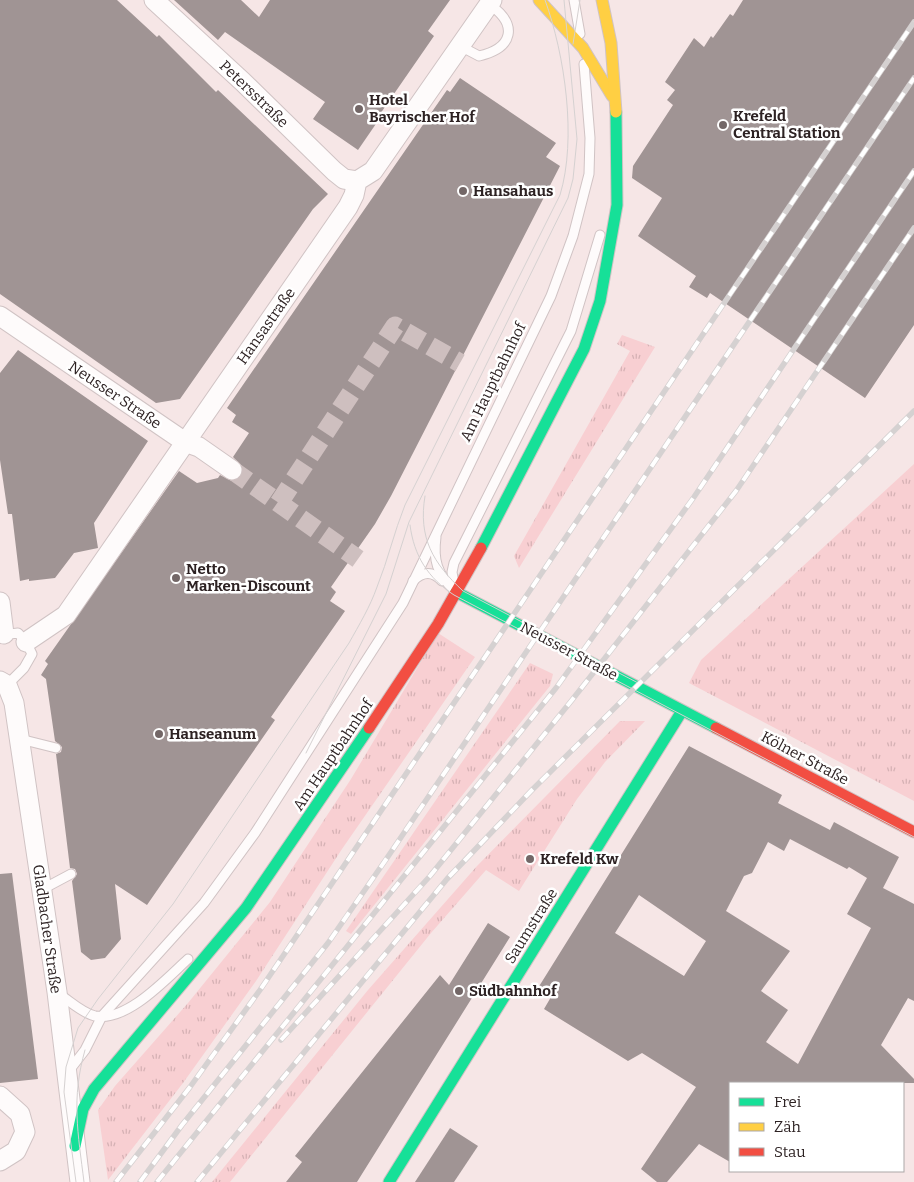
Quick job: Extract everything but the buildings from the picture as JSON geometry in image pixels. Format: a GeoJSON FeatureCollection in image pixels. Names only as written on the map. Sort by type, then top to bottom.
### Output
{"type":"FeatureCollection","features":[{"type":"Feature","properties":{"kind":"street","name":"Petersstraße"},"geometry":{"type":"LineString","coordinates":[[154,0],[243,82],[334,171],[344,178],[357,181]]}},
{"type":"Feature","properties":{"kind":"street"},"geometry":{"type":"LineString","coordinates":[[539,0],[583,48]]}},
{"type":"Feature","properties":{"kind":"street"},"geometry":{"type":"LineString","coordinates":[[602,0],[611,43]]}},
{"type":"Feature","properties":{"kind":"street"},"geometry":{"type":"LineString","coordinates":[[357,181],[372,171],[490,2]]}},
{"type":"Feature","properties":{"kind":"street"},"geometry":{"type":"LineString","coordinates":[[611,43],[618,9]]}},
{"type":"Feature","properties":{"kind":"street","name":"Am Hauptbahnhof"},"geometry":{"type":"LineString","coordinates":[[75,1146],[84,1109],[94,1089],[118,1058],[164,1008],[246,908],[368,731],[438,624],[584,349],[600,301],[617,205],[619,165],[611,43]]}},
{"type":"Feature","properties":{"kind":"street","name":"Am Hauptbahnhof"},"geometry":{"type":"LineString","coordinates":[[583,48],[614,99]]}},
{"type":"Feature","properties":{"kind":"street","name":"Hansastraße"},"geometry":{"type":"LineString","coordinates":[[26,642],[66,615],[348,208],[354,195],[357,181]]}},
{"type":"Feature","properties":{"kind":"street","name":"Neusser Straße"},"geometry":{"type":"LineString","coordinates":[[0,316],[185,442],[198,447],[232,470]]}},
{"type":"Feature","properties":{"kind":"street","name":"Neusser Straße"},"geometry":{"type":"LineString","coordinates":[[456,592],[682,710]]}},
{"type":"Feature","properties":{"kind":"street"},"geometry":{"type":"LineString","coordinates":[[0,602],[2,636]]}},
{"type":"Feature","properties":{"kind":"street","name":"Gladbacher Straße"},"geometry":{"type":"LineString","coordinates":[[3,683],[14,703],[20,739],[56,992],[80,1182]]}},
{"type":"Feature","properties":{"kind":"street","name":"Kölner Straße"},"geometry":{"type":"LineString","coordinates":[[682,710],[914,832]]}},
{"type":"Feature","properties":{"kind":"street","name":"Saumstraße"},"geometry":{"type":"LineString","coordinates":[[389,1182],[682,710]]}},
{"type":"Feature","properties":{"kind":"street"},"geometry":{"type":"LineString","coordinates":[[0,1096],[20,1114],[25,1132],[16,1151],[0,1161]]}},
{"type":"Feature","properties":{"kind":"lane"},"geometry":{"type":"LineString","coordinates":[[574,0],[583,48]]}},
{"type":"Feature","properties":{"kind":"lane"},"geometry":{"type":"LineString","coordinates":[[460,46],[479,56],[492,53],[502,47],[509,36],[506,20],[490,2]]}},
{"type":"Feature","properties":{"kind":"lane","name":"Am Hauptbahnhof"},"geometry":{"type":"LineString","coordinates":[[67,1074],[85,1050],[102,1016],[204,903],[255,833],[383,636],[411,583],[551,296],[573,236],[589,174],[590,138],[583,48]]}},
{"type":"Feature","properties":{"kind":"lane","name":"Am Hauptbahnhof"},"geometry":{"type":"LineString","coordinates":[[456,592],[452,572],[454,563],[571,331],[619,165]]}},
{"type":"Feature","properties":{"kind":"lane"},"geometry":{"type":"LineString","coordinates":[[436,530],[434,558],[438,572],[456,592]]}},
{"type":"Feature","properties":{"kind":"lane"},"geometry":{"type":"LineString","coordinates":[[411,583],[420,574],[428,573],[436,575],[447,587],[456,592]]}},
{"type":"Feature","properties":{"kind":"lane"},"geometry":{"type":"LineString","coordinates":[[2,636],[18,633],[26,642],[32,654],[24,668],[3,683]]}},
{"type":"Feature","properties":{"kind":"lane"},"geometry":{"type":"LineString","coordinates":[[20,739],[56,748]]}},
{"type":"Feature","properties":{"kind":"lane"},"geometry":{"type":"LineString","coordinates":[[41,890],[71,874]]}},
{"type":"Feature","properties":{"kind":"lane","name":"Am Hauptbahnhof"},"geometry":{"type":"LineString","coordinates":[[102,1016],[126,1009],[142,1000],[246,908]]}},
{"type":"Feature","properties":{"kind":"lane"},"geometry":{"type":"LineString","coordinates":[[56,992],[87,1013],[102,1016]]}},
{"type":"Feature","properties":{"kind":"green space"},"geometry":{"type":"Polygon","coordinates":[[[622,335],[655,347],[519,568],[514,556],[630,351],[617,344],[622,335]]]}},
{"type":"Feature","properties":{"kind":"green space"},"geometry":{"type":"Polygon","coordinates":[[[914,464],[914,801],[689,683],[701,660],[914,464]]]}},
{"type":"Feature","properties":{"kind":"green space"},"geometry":{"type":"Polygon","coordinates":[[[438,633],[475,657],[342,849],[256,981],[183,1083],[108,1180],[98,1110],[115,1086],[188,1003],[270,902],[351,779],[438,633]]]}},
{"type":"Feature","properties":{"kind":"green space"},"geometry":{"type":"Polygon","coordinates":[[[530,663],[553,674],[550,686],[351,934],[346,931],[530,663]]]}},
{"type":"Feature","properties":{"kind":"green space"},"geometry":{"type":"Polygon","coordinates":[[[620,721],[645,721],[605,762],[577,799],[519,891],[486,870],[431,933],[230,1182],[212,1182],[368,990],[477,866],[620,721]]]}},
{"type":"Feature","properties":{"kind":"tunnel"},"geometry":{"type":"LineString","coordinates":[[279,503],[395,326],[460,363]]}},
{"type":"Feature","properties":{"kind":"tunnel"},"geometry":{"type":"LineString","coordinates":[[232,470],[358,559]]}},
{"type":"Feature","properties":{"kind":"tram line"},"geometry":{"type":"LineString","coordinates":[[76,1182],[64,1092],[66,1067],[78,1028],[98,999],[173,904],[349,643],[374,594],[405,505],[560,195],[568,149],[568,123],[563,71],[545,0]]}},
{"type":"Feature","properties":{"kind":"tram line"},"geometry":{"type":"LineString","coordinates":[[306,753],[386,594],[409,522],[568,198],[573,179],[577,139],[564,0]]}},
{"type":"Feature","properties":{"kind":"tram line"},"geometry":{"type":"LineString","coordinates":[[573,44],[580,0]]}},
{"type":"Feature","properties":{"kind":"tram line"},"geometry":{"type":"LineString","coordinates":[[425,496],[424,525],[430,549],[443,570],[463,591],[640,684]]}},
{"type":"Feature","properties":{"kind":"tram line"},"geometry":{"type":"LineString","coordinates":[[410,525],[415,547],[424,565],[430,574],[454,595],[914,837]]}},
{"type":"Feature","properties":{"kind":"tram line"},"geometry":{"type":"LineString","coordinates":[[84,1182],[78,1132],[77,1100],[78,1084],[85,1050]]}},
{"type":"Feature","properties":{"kind":"railway"},"geometry":{"type":"LineString","coordinates":[[116,1182],[190,1087],[260,990],[914,22]]}},
{"type":"Feature","properties":{"kind":"railway"},"geometry":{"type":"LineString","coordinates":[[140,1182],[182,1125],[328,943],[914,78]]}},
{"type":"Feature","properties":{"kind":"railway"},"geometry":{"type":"LineString","coordinates":[[157,1182],[556,688],[694,497],[914,171]]}},
{"type":"Feature","properties":{"kind":"railway"},"geometry":{"type":"LineString","coordinates":[[281,1040],[430,876],[572,700],[736,491],[914,228]]}},
{"type":"Feature","properties":{"kind":"railway"},"geometry":{"type":"LineString","coordinates":[[197,1182],[447,879],[532,790],[914,411]]}},
{"type":"Feature","properties":{"kind":"traffic: fast"},"geometry":{"type":"LineString","coordinates":[[481,548],[584,349],[600,301],[617,205],[616,112]]}},
{"type":"Feature","properties":{"kind":"traffic: fast"},"geometry":{"type":"LineString","coordinates":[[456,592],[716,728]]}},
{"type":"Feature","properties":{"kind":"traffic: fast"},"geometry":{"type":"LineString","coordinates":[[389,1182],[682,711]]}},
{"type":"Feature","properties":{"kind":"traffic: fast"},"geometry":{"type":"LineString","coordinates":[[75,1146],[83,1109],[94,1089],[246,908],[369,728]]}},
{"type":"Feature","properties":{"kind":"traffic: slow"},"geometry":{"type":"LineString","coordinates":[[539,0],[583,48],[612,96]]}},
{"type":"Feature","properties":{"kind":"traffic: slow"},"geometry":{"type":"LineString","coordinates":[[602,0],[611,43],[616,112]]}},
{"type":"Feature","properties":{"kind":"traffic: jam"},"geometry":{"type":"LineString","coordinates":[[369,728],[438,624],[481,548]]}},
{"type":"Feature","properties":{"kind":"traffic: jam"},"geometry":{"type":"LineString","coordinates":[[716,728],[914,832]]}},
{"type":"Feature","properties":{"kind":"place","name":"Hotel Bayrischer Hof"},"geometry":{"type":"Point","coordinates":[359,109]}},
{"type":"Feature","properties":{"kind":"place","name":"Krefeld Central Station"},"geometry":{"type":"Point","coordinates":[723,125]}},
{"type":"Feature","properties":{"kind":"place","name":"Hansahaus"},"geometry":{"type":"Point","coordinates":[463,191]}},
{"type":"Feature","properties":{"kind":"place","name":"Netto Marken-Discount"},"geometry":{"type":"Point","coordinates":[176,578]}},
{"type":"Feature","properties":{"kind":"place","name":"Hanseanum"},"geometry":{"type":"Point","coordinates":[159,734]}},
{"type":"Feature","properties":{"kind":"place","name":"Krefeld Kw"},"geometry":{"type":"Point","coordinates":[530,859]}},
{"type":"Feature","properties":{"kind":"place","name":"Südbahnhof"},"geometry":{"type":"Point","coordinates":[459,991]}}]}
